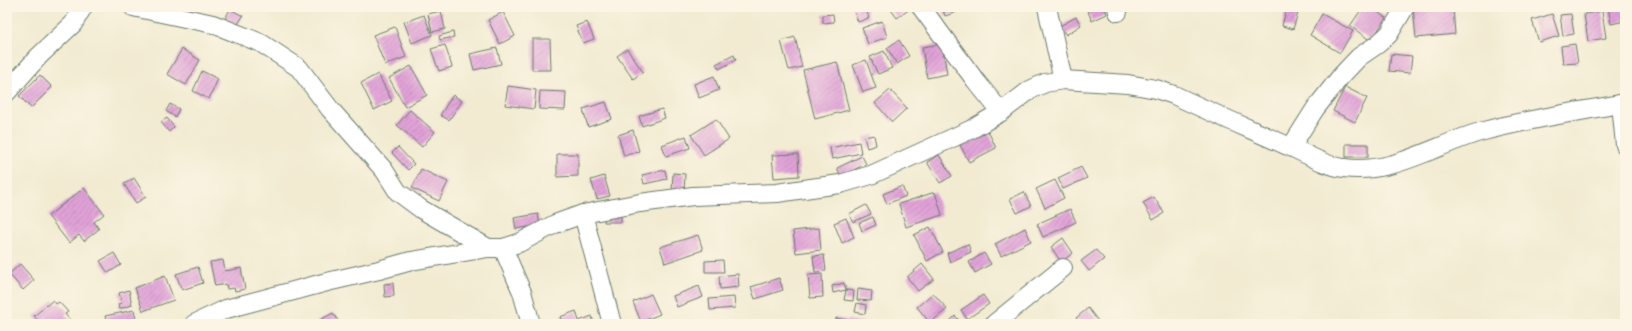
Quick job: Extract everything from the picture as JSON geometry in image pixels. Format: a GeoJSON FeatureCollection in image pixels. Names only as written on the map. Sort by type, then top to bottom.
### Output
{"type":"FeatureCollection","features":[{"type":"Feature","properties":{"kind":"street"},"geometry":{"type":"LineString","coordinates":[[7,92],[39,56],[72,24],[84,7]]}},
{"type":"Feature","properties":{"kind":"street"},"geometry":{"type":"LineString","coordinates":[[133,7],[213,24],[261,43],[300,68],[330,109],[384,170],[398,192],[421,209],[496,248],[522,292],[531,324]]}},
{"type":"Feature","properties":{"kind":"street"},"geometry":{"type":"LineString","coordinates":[[921,7],[975,80],[1001,112]]}},
{"type":"Feature","properties":{"kind":"street"},"geometry":{"type":"LineString","coordinates":[[1048,7],[1063,80]]}},
{"type":"Feature","properties":{"kind":"street"},"geometry":{"type":"LineString","coordinates":[[1291,147],[1315,109],[1341,76],[1359,57],[1378,44],[1389,34],[1405,7]]}},
{"type":"Feature","properties":{"kind":"street"},"geometry":{"type":"LineString","coordinates":[[194,324],[226,309],[411,261],[519,243],[555,224],[583,214],[640,203],[693,196],[777,193],[840,184],[871,175],[900,163],[972,129],[1001,112],[1030,90],[1045,83],[1063,80],[1128,84],[1156,90],[1174,96],[1291,147],[1318,161],[1342,168],[1362,170],[1384,166],[1417,156],[1480,132],[1623,103],[1625,145]]}},
{"type":"Feature","properties":{"kind":"street"},"geometry":{"type":"LineString","coordinates":[[583,214],[612,324]]}},
{"type":"Feature","properties":{"kind":"street"},"geometry":{"type":"LineString","coordinates":[[994,324],[1063,268]]}},
{"type":"Feature","properties":{"kind":"building"},"geometry":{"type":"Polygon","coordinates":[[[865,7],[869,18],[858,22],[853,9],[865,7]]]}},
{"type":"Feature","properties":{"kind":"building"},"geometry":{"type":"Polygon","coordinates":[[[889,7],[909,7],[910,9],[897,18],[889,7]]]}},
{"type":"Feature","properties":{"kind":"building"},"geometry":{"type":"Polygon","coordinates":[[[942,7],[956,7],[957,12],[945,16],[942,7]]]}},
{"type":"Feature","properties":{"kind":"building"},"geometry":{"type":"Polygon","coordinates":[[[992,7],[1021,7],[1021,8],[993,10],[992,7]]]}},
{"type":"Feature","properties":{"kind":"building"},"geometry":{"type":"Polygon","coordinates":[[[1086,7],[1104,7],[1107,14],[1092,21],[1086,7]]]}},
{"type":"Feature","properties":{"kind":"building"},"geometry":{"type":"Polygon","coordinates":[[[1363,7],[1371,7],[1386,18],[1371,41],[1350,26],[1363,7]]]}},
{"type":"Feature","properties":{"kind":"building"},"geometry":{"type":"Polygon","coordinates":[[[1453,7],[1455,34],[1416,38],[1413,8],[1453,7]]]}},
{"type":"Feature","properties":{"kind":"building"},"geometry":{"type":"Polygon","coordinates":[[[1608,7],[1625,7],[1625,21],[1611,24],[1608,7]]]}},
{"type":"Feature","properties":{"kind":"building"},"geometry":{"type":"Polygon","coordinates":[[[230,9],[243,16],[237,26],[225,19],[230,9]]]}},
{"type":"Feature","properties":{"kind":"building"},"geometry":{"type":"Polygon","coordinates":[[[1286,10],[1298,13],[1293,29],[1282,26],[1286,10]]]}},
{"type":"Feature","properties":{"kind":"building"},"geometry":{"type":"Polygon","coordinates":[[[441,11],[445,29],[432,32],[428,14],[441,11]]]}},
{"type":"Feature","properties":{"kind":"building"},"geometry":{"type":"Polygon","coordinates":[[[1602,11],[1606,38],[1588,41],[1584,14],[1602,11]]]}},
{"type":"Feature","properties":{"kind":"building"},"geometry":{"type":"Polygon","coordinates":[[[503,12],[515,36],[500,44],[488,20],[503,12]]]}},
{"type":"Feature","properties":{"kind":"building"},"geometry":{"type":"Polygon","coordinates":[[[833,14],[834,22],[823,23],[823,15],[833,14]]]}},
{"type":"Feature","properties":{"kind":"building"},"geometry":{"type":"Polygon","coordinates":[[[1322,14],[1353,31],[1340,53],[1310,35],[1322,14]]]}},
{"type":"Feature","properties":{"kind":"building"},"geometry":{"type":"Polygon","coordinates":[[[1552,14],[1559,36],[1539,42],[1532,20],[1552,14]]]}},
{"type":"Feature","properties":{"kind":"building"},"geometry":{"type":"Polygon","coordinates":[[[1571,14],[1574,34],[1563,36],[1560,15],[1571,14]]]}},
{"type":"Feature","properties":{"kind":"building"},"geometry":{"type":"Polygon","coordinates":[[[424,15],[432,35],[412,43],[404,22],[424,15]]]}},
{"type":"Feature","properties":{"kind":"building"},"geometry":{"type":"Polygon","coordinates":[[[1076,17],[1081,25],[1066,35],[1060,26],[1076,17]]]}},
{"type":"Feature","properties":{"kind":"building"},"geometry":{"type":"Polygon","coordinates":[[[882,21],[887,37],[868,44],[862,28],[882,21]]]}},
{"type":"Feature","properties":{"kind":"building"},"geometry":{"type":"Polygon","coordinates":[[[587,22],[594,39],[583,43],[576,26],[587,22]]]}},
{"type":"Feature","properties":{"kind":"building"},"geometry":{"type":"Polygon","coordinates":[[[395,27],[406,57],[385,65],[373,35],[395,27]]]}},
{"type":"Feature","properties":{"kind":"building"},"geometry":{"type":"Polygon","coordinates":[[[453,32],[454,37],[440,40],[439,36],[453,32]]]}},
{"type":"Feature","properties":{"kind":"building"},"geometry":{"type":"Polygon","coordinates":[[[795,37],[802,67],[789,70],[781,41],[795,37]]]}},
{"type":"Feature","properties":{"kind":"building"},"geometry":{"type":"Polygon","coordinates":[[[532,39],[550,39],[551,70],[532,70],[532,39]]]}},
{"type":"Feature","properties":{"kind":"building"},"geometry":{"type":"Polygon","coordinates":[[[899,40],[909,56],[897,64],[887,48],[899,40]]]}},
{"type":"Feature","properties":{"kind":"building"},"geometry":{"type":"Polygon","coordinates":[[[942,44],[947,74],[927,78],[922,47],[942,44]]]}},
{"type":"Feature","properties":{"kind":"building"},"geometry":{"type":"Polygon","coordinates":[[[1575,44],[1578,63],[1563,64],[1561,46],[1575,44]]]}},
{"type":"Feature","properties":{"kind":"building"},"geometry":{"type":"Polygon","coordinates":[[[445,45],[452,67],[439,71],[431,49],[445,45]]]}},
{"type":"Feature","properties":{"kind":"building"},"geometry":{"type":"Polygon","coordinates":[[[497,48],[501,64],[474,70],[470,54],[497,48]]]}},
{"type":"Feature","properties":{"kind":"building"},"geometry":{"type":"Polygon","coordinates":[[[182,49],[200,60],[186,85],[167,74],[182,49]]]}},
{"type":"Feature","properties":{"kind":"building"},"geometry":{"type":"Polygon","coordinates":[[[627,49],[643,72],[633,79],[617,56],[627,49]]]}},
{"type":"Feature","properties":{"kind":"building"},"geometry":{"type":"Polygon","coordinates":[[[884,51],[892,68],[878,74],[870,57],[884,51]]]}},
{"type":"Feature","properties":{"kind":"building"},"geometry":{"type":"Polygon","coordinates":[[[1391,54],[1412,56],[1410,73],[1389,71],[1391,54]]]}},
{"type":"Feature","properties":{"kind":"building"},"geometry":{"type":"Polygon","coordinates":[[[734,55],[736,60],[719,69],[716,64],[734,55]]]}},
{"type":"Feature","properties":{"kind":"building"},"geometry":{"type":"Polygon","coordinates":[[[866,60],[876,88],[863,92],[853,65],[866,60]]]}},
{"type":"Feature","properties":{"kind":"building"},"geometry":{"type":"Polygon","coordinates":[[[837,62],[849,110],[815,119],[803,70],[837,62]]]}},
{"type":"Feature","properties":{"kind":"building"},"geometry":{"type":"Polygon","coordinates":[[[411,66],[427,95],[405,107],[389,78],[411,66]]]}},
{"type":"Feature","properties":{"kind":"building"},"geometry":{"type":"Polygon","coordinates":[[[202,71],[218,79],[209,99],[193,91],[202,71]]]}},
{"type":"Feature","properties":{"kind":"building"},"geometry":{"type":"Polygon","coordinates":[[[378,74],[392,101],[374,110],[361,83],[378,74]]]}},
{"type":"Feature","properties":{"kind":"building"},"geometry":{"type":"Polygon","coordinates":[[[40,75],[52,87],[31,108],[19,96],[40,75]]]}},
{"type":"Feature","properties":{"kind":"building"},"geometry":{"type":"Polygon","coordinates":[[[714,76],[719,90],[699,98],[694,84],[714,76]]]}},
{"type":"Feature","properties":{"kind":"building"},"geometry":{"type":"Polygon","coordinates":[[[508,86],[536,90],[534,109],[505,105],[508,86]]]}},
{"type":"Feature","properties":{"kind":"building"},"geometry":{"type":"Polygon","coordinates":[[[1345,87],[1367,98],[1355,122],[1333,111],[1345,87]]]}},
{"type":"Feature","properties":{"kind":"building"},"geometry":{"type":"Polygon","coordinates":[[[890,90],[907,108],[892,122],[875,103],[890,90]]]}},
{"type":"Feature","properties":{"kind":"building"},"geometry":{"type":"Polygon","coordinates":[[[540,91],[566,92],[565,110],[539,109],[540,91]]]}},
{"type":"Feature","properties":{"kind":"building"},"geometry":{"type":"Polygon","coordinates":[[[453,95],[462,101],[449,120],[440,115],[453,95]]]}},
{"type":"Feature","properties":{"kind":"building"},"geometry":{"type":"Polygon","coordinates":[[[606,102],[612,119],[588,127],[583,109],[606,102]]]}},
{"type":"Feature","properties":{"kind":"building"},"geometry":{"type":"Polygon","coordinates":[[[170,104],[179,109],[175,117],[166,111],[170,104]]]}},
{"type":"Feature","properties":{"kind":"building"},"geometry":{"type":"Polygon","coordinates":[[[662,109],[665,118],[642,126],[639,116],[662,109]]]}},
{"type":"Feature","properties":{"kind":"building"},"geometry":{"type":"Polygon","coordinates":[[[410,110],[435,132],[422,147],[397,125],[410,110]]]}},
{"type":"Feature","properties":{"kind":"building"},"geometry":{"type":"Polygon","coordinates":[[[167,118],[174,127],[169,132],[161,122],[167,118]]]}},
{"type":"Feature","properties":{"kind":"building"},"geometry":{"type":"Polygon","coordinates":[[[716,119],[729,139],[704,155],[691,135],[716,119]]]}},
{"type":"Feature","properties":{"kind":"building"},"geometry":{"type":"Polygon","coordinates":[[[633,130],[639,151],[624,156],[618,135],[633,130]]]}},
{"type":"Feature","properties":{"kind":"building"},"geometry":{"type":"Polygon","coordinates":[[[988,131],[996,148],[969,162],[960,145],[988,131]]]}},
{"type":"Feature","properties":{"kind":"building"},"geometry":{"type":"Polygon","coordinates":[[[874,135],[876,145],[867,148],[864,137],[874,135]]]}},
{"type":"Feature","properties":{"kind":"building"},"geometry":{"type":"Polygon","coordinates":[[[686,136],[690,148],[666,156],[662,145],[686,136]]]}},
{"type":"Feature","properties":{"kind":"building"},"geometry":{"type":"Polygon","coordinates":[[[859,142],[861,153],[832,159],[830,148],[859,142]]]}},
{"type":"Feature","properties":{"kind":"building"},"geometry":{"type":"Polygon","coordinates":[[[1346,144],[1368,144],[1368,157],[1346,157],[1346,144]]]}},
{"type":"Feature","properties":{"kind":"building"},"geometry":{"type":"Polygon","coordinates":[[[398,147],[414,164],[408,170],[392,153],[398,147]]]}},
{"type":"Feature","properties":{"kind":"building"},"geometry":{"type":"Polygon","coordinates":[[[557,154],[578,154],[578,176],[557,177],[557,154]]]}},
{"type":"Feature","properties":{"kind":"building"},"geometry":{"type":"Polygon","coordinates":[[[798,154],[799,176],[774,178],[772,155],[798,154]]]}},
{"type":"Feature","properties":{"kind":"building"},"geometry":{"type":"Polygon","coordinates":[[[939,155],[952,176],[940,183],[927,162],[939,155]]]}},
{"type":"Feature","properties":{"kind":"building"},"geometry":{"type":"Polygon","coordinates":[[[862,156],[866,164],[841,176],[837,168],[862,156]]]}},
{"type":"Feature","properties":{"kind":"building"},"geometry":{"type":"Polygon","coordinates":[[[1081,167],[1087,178],[1063,189],[1058,178],[1081,167]]]}},
{"type":"Feature","properties":{"kind":"building"},"geometry":{"type":"Polygon","coordinates":[[[421,169],[448,182],[439,201],[412,188],[421,169]]]}},
{"type":"Feature","properties":{"kind":"building"},"geometry":{"type":"Polygon","coordinates":[[[665,170],[667,179],[644,184],[642,175],[665,170]]]}},
{"type":"Feature","properties":{"kind":"building"},"geometry":{"type":"Polygon","coordinates":[[[673,173],[685,174],[684,193],[672,192],[673,173]]]}},
{"type":"Feature","properties":{"kind":"building"},"geometry":{"type":"Polygon","coordinates":[[[604,176],[610,196],[597,199],[591,180],[604,176]]]}},
{"type":"Feature","properties":{"kind":"building"},"geometry":{"type":"Polygon","coordinates":[[[134,178],[146,197],[136,203],[124,184],[134,178]]]}},
{"type":"Feature","properties":{"kind":"building"},"geometry":{"type":"Polygon","coordinates":[[[1055,180],[1064,198],[1045,208],[1036,189],[1055,180]]]}},
{"type":"Feature","properties":{"kind":"building"},"geometry":{"type":"Polygon","coordinates":[[[902,186],[906,196],[887,204],[883,194],[902,186]]]}},
{"type":"Feature","properties":{"kind":"building"},"geometry":{"type":"Polygon","coordinates":[[[84,188],[104,214],[94,222],[99,229],[84,241],[79,235],[69,243],[48,216],[84,188]]]}},
{"type":"Feature","properties":{"kind":"building"},"geometry":{"type":"Polygon","coordinates":[[[935,192],[942,215],[906,227],[899,204],[935,192]]]}},
{"type":"Feature","properties":{"kind":"building"},"geometry":{"type":"Polygon","coordinates":[[[1024,192],[1031,206],[1017,213],[1010,199],[1024,192]]]}},
{"type":"Feature","properties":{"kind":"building"},"geometry":{"type":"Polygon","coordinates":[[[1154,197],[1164,213],[1153,220],[1143,203],[1154,197]]]}},
{"type":"Feature","properties":{"kind":"building"},"geometry":{"type":"Polygon","coordinates":[[[866,205],[871,214],[853,222],[849,214],[866,205]]]}},
{"type":"Feature","properties":{"kind":"building"},"geometry":{"type":"Polygon","coordinates":[[[1070,209],[1076,222],[1043,237],[1037,224],[1070,209]]]}},
{"type":"Feature","properties":{"kind":"building"},"geometry":{"type":"Polygon","coordinates":[[[538,214],[540,225],[516,229],[514,218],[538,214]]]}},
{"type":"Feature","properties":{"kind":"building"},"geometry":{"type":"Polygon","coordinates":[[[605,215],[621,215],[621,222],[604,222],[605,215]]]}},
{"type":"Feature","properties":{"kind":"building"},"geometry":{"type":"Polygon","coordinates":[[[873,217],[876,225],[862,231],[859,223],[873,217]]]}},
{"type":"Feature","properties":{"kind":"building"},"geometry":{"type":"Polygon","coordinates":[[[846,218],[854,237],[842,243],[834,223],[846,218]]]}},
{"type":"Feature","properties":{"kind":"building"},"geometry":{"type":"Polygon","coordinates":[[[930,227],[943,252],[927,261],[914,235],[930,227]]]}},
{"type":"Feature","properties":{"kind":"building"},"geometry":{"type":"Polygon","coordinates":[[[819,228],[821,250],[796,253],[793,231],[819,228]]]}},
{"type":"Feature","properties":{"kind":"building"},"geometry":{"type":"Polygon","coordinates":[[[1025,228],[1031,241],[1001,256],[995,244],[1025,228]]]}},
{"type":"Feature","properties":{"kind":"building"},"geometry":{"type":"Polygon","coordinates":[[[698,235],[703,250],[665,263],[660,247],[698,235]]]}},
{"type":"Feature","properties":{"kind":"building"},"geometry":{"type":"Polygon","coordinates":[[[1063,238],[1073,253],[1061,262],[1051,247],[1063,238]]]}},
{"type":"Feature","properties":{"kind":"building"},"geometry":{"type":"Polygon","coordinates":[[[968,244],[971,252],[950,262],[947,253],[968,244]]]}},
{"type":"Feature","properties":{"kind":"building"},"geometry":{"type":"Polygon","coordinates":[[[1096,250],[1104,259],[1089,271],[1081,261],[1096,250]]]}},
{"type":"Feature","properties":{"kind":"building"},"geometry":{"type":"Polygon","coordinates":[[[114,253],[121,265],[108,273],[100,261],[114,253]]]}},
{"type":"Feature","properties":{"kind":"building"},"geometry":{"type":"Polygon","coordinates":[[[984,253],[991,264],[975,273],[969,262],[984,253]]]}},
{"type":"Feature","properties":{"kind":"building"},"geometry":{"type":"Polygon","coordinates":[[[824,255],[826,271],[815,272],[813,256],[824,255]]]}},
{"type":"Feature","properties":{"kind":"building"},"geometry":{"type":"Polygon","coordinates":[[[223,260],[225,271],[241,268],[245,289],[235,291],[234,288],[227,289],[226,284],[215,286],[210,262],[223,260]]]}},
{"type":"Feature","properties":{"kind":"building"},"geometry":{"type":"Polygon","coordinates":[[[723,260],[724,272],[705,272],[705,261],[723,260]]]}},
{"type":"Feature","properties":{"kind":"building"},"geometry":{"type":"Polygon","coordinates":[[[20,264],[34,280],[23,290],[9,274],[20,264]]]}},
{"type":"Feature","properties":{"kind":"building"},"geometry":{"type":"Polygon","coordinates":[[[922,264],[934,279],[918,291],[907,277],[922,264]]]}},
{"type":"Feature","properties":{"kind":"building"},"geometry":{"type":"Polygon","coordinates":[[[198,267],[203,283],[182,290],[176,274],[198,267]]]}},
{"type":"Feature","properties":{"kind":"building"},"geometry":{"type":"Polygon","coordinates":[[[738,274],[739,287],[720,289],[719,276],[738,274]]]}},
{"type":"Feature","properties":{"kind":"building"},"geometry":{"type":"Polygon","coordinates":[[[822,274],[823,297],[810,298],[808,275],[822,274]]]}},
{"type":"Feature","properties":{"kind":"building"},"geometry":{"type":"Polygon","coordinates":[[[165,276],[174,300],[143,311],[135,288],[165,276]]]}},
{"type":"Feature","properties":{"kind":"building"},"geometry":{"type":"Polygon","coordinates":[[[779,278],[783,290],[755,299],[751,287],[779,278]]]}},
{"type":"Feature","properties":{"kind":"building"},"geometry":{"type":"Polygon","coordinates":[[[393,283],[394,296],[385,297],[384,284],[393,283]]]}},
{"type":"Feature","properties":{"kind":"building"},"geometry":{"type":"Polygon","coordinates":[[[844,283],[846,290],[833,293],[832,286],[844,283]]]}},
{"type":"Feature","properties":{"kind":"building"},"geometry":{"type":"Polygon","coordinates":[[[699,286],[703,297],[677,307],[673,296],[699,286]]]}},
{"type":"Feature","properties":{"kind":"building"},"geometry":{"type":"Polygon","coordinates":[[[858,289],[872,291],[871,301],[857,300],[858,289]]]}},
{"type":"Feature","properties":{"kind":"building"},"geometry":{"type":"Polygon","coordinates":[[[129,290],[132,305],[119,309],[118,304],[122,303],[119,293],[129,290]]]}},
{"type":"Feature","properties":{"kind":"building"},"geometry":{"type":"Polygon","coordinates":[[[846,290],[854,291],[853,301],[844,300],[846,290]]]}},
{"type":"Feature","properties":{"kind":"building"},"geometry":{"type":"Polygon","coordinates":[[[933,293],[947,309],[930,323],[917,307],[933,293]]]}},
{"type":"Feature","properties":{"kind":"building"},"geometry":{"type":"Polygon","coordinates":[[[651,294],[660,314],[641,322],[633,302],[651,294]]]}},
{"type":"Feature","properties":{"kind":"building"},"geometry":{"type":"Polygon","coordinates":[[[983,295],[989,304],[967,319],[961,310],[983,295]]]}},
{"type":"Feature","properties":{"kind":"building"},"geometry":{"type":"Polygon","coordinates":[[[734,297],[735,308],[710,310],[709,299],[734,297]]]}},
{"type":"Feature","properties":{"kind":"building"},"geometry":{"type":"Polygon","coordinates":[[[53,300],[56,304],[59,302],[68,312],[65,314],[70,320],[65,324],[49,324],[47,321],[41,324],[34,316],[53,300]]]}},
{"type":"Feature","properties":{"kind":"building"},"geometry":{"type":"Polygon","coordinates":[[[857,303],[866,305],[865,314],[855,312],[857,303]]]}},
{"type":"Feature","properties":{"kind":"building"},"geometry":{"type":"Polygon","coordinates":[[[1088,308],[1098,321],[1095,324],[1081,324],[1076,318],[1088,308]]]}},
{"type":"Feature","properties":{"kind":"building"},"geometry":{"type":"Polygon","coordinates":[[[134,310],[137,324],[107,324],[105,316],[134,310]]]}},
{"type":"Feature","properties":{"kind":"building"},"geometry":{"type":"Polygon","coordinates":[[[576,311],[579,321],[592,316],[594,324],[563,324],[560,317],[576,311]]]}},
{"type":"Feature","properties":{"kind":"building"},"geometry":{"type":"Polygon","coordinates":[[[333,313],[339,322],[335,324],[320,324],[318,321],[333,313]]]}},
{"type":"Feature","properties":{"kind":"building"},"geometry":{"type":"Polygon","coordinates":[[[955,316],[963,324],[947,324],[955,316]]]}},
{"type":"Feature","properties":{"kind":"building"},"geometry":{"type":"Polygon","coordinates":[[[836,318],[866,323],[866,324],[835,324],[836,318]]]}}]}
